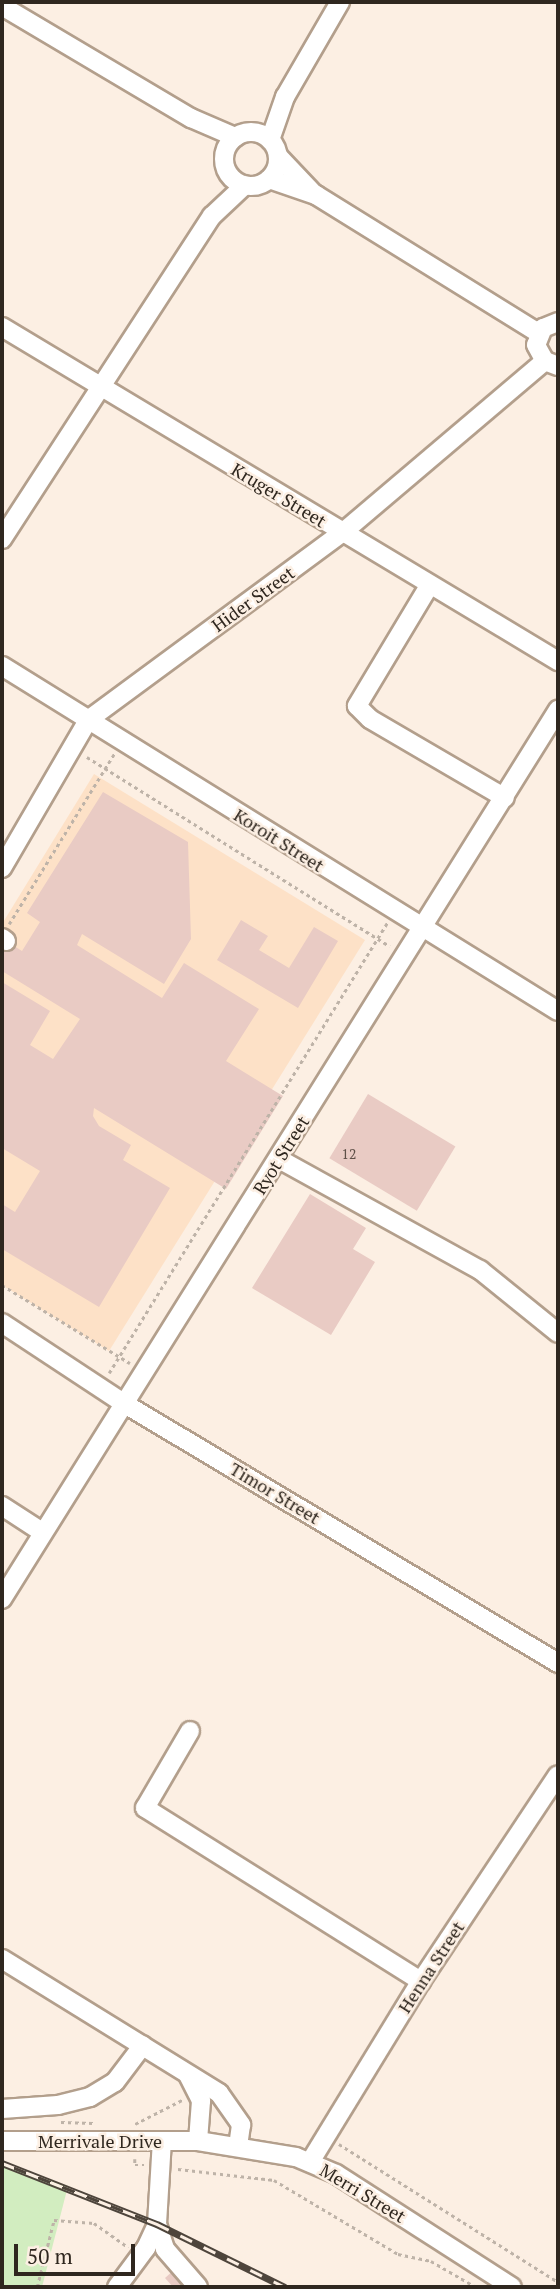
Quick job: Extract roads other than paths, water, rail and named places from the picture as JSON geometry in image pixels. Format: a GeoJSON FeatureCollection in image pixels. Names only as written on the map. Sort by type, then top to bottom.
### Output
{"type":"FeatureCollection","features":[{"type":"Feature","properties":{"kind":"street"},"geometry":{"type":"LineString","coordinates":[[269,179],[285,97],[340,2]]}},
{"type":"Feature","properties":{"kind":"street"},"geometry":{"type":"LineString","coordinates":[[2,6],[191,118],[236,140],[274,148],[316,195]]}},
{"type":"Feature","properties":{"kind":"street"},"geometry":{"type":"LineString","coordinates":[[212,216],[228,173],[236,140],[285,97]]}},
{"type":"Feature","properties":{"kind":"street"},"geometry":{"type":"LineString","coordinates":[[228,173],[245,185]]}},
{"type":"Feature","properties":{"kind":"street"},"geometry":{"type":"LineString","coordinates":[[2,539],[98,386],[212,216],[245,185],[269,179],[316,195],[539,332]]}},
{"type":"Feature","properties":{"kind":"street"},"geometry":{"type":"LineString","coordinates":[[552,363],[536,345],[539,332],[558,321]]}},
{"type":"Feature","properties":{"kind":"street","name":"Kruger Street"},"geometry":{"type":"LineString","coordinates":[[2,327],[429,586],[558,661]]}},
{"type":"Feature","properties":{"kind":"street","name":"Hider Street"},"geometry":{"type":"LineString","coordinates":[[3,863],[88,720],[342,533],[552,363]]}},
{"type":"Feature","properties":{"kind":"street"},"geometry":{"type":"LineString","coordinates":[[429,586],[357,706],[370,719],[505,798]]}},
{"type":"Feature","properties":{"kind":"street","name":"Koroit Street"},"geometry":{"type":"LineString","coordinates":[[2,666],[394,912],[558,1011]]}},
{"type":"Feature","properties":{"kind":"street","name":"Ryot Street"},"geometry":{"type":"LineString","coordinates":[[2,1599],[558,710]]}},
{"type":"Feature","properties":{"kind":"street"},"geometry":{"type":"LineString","coordinates":[[279,1159],[480,1270],[558,1333]]}},
{"type":"Feature","properties":{"kind":"street","name":"Timor Street"},"geometry":{"type":"LineString","coordinates":[[2,1323],[125,1404],[556,1659]]}},
{"type":"Feature","properties":{"kind":"street"},"geometry":{"type":"LineString","coordinates":[[2,1506],[43,1532]]}},
{"type":"Feature","properties":{"kind":"street"},"geometry":{"type":"LineString","coordinates":[[190,1731],[145,1808],[421,1981]]}},
{"type":"Feature","properties":{"kind":"street","name":"Henna Street"},"geometry":{"type":"LineString","coordinates":[[310,2162],[421,1981],[558,1775]]}},
{"type":"Feature","properties":{"kind":"street"},"geometry":{"type":"LineString","coordinates":[[2,1959],[143,2045],[228,2101],[241,2126],[238,2146]]}},
{"type":"Feature","properties":{"kind":"street"},"geometry":{"type":"LineString","coordinates":[[2,2109],[58,2105],[90,2097],[115,2082],[143,2045]]}},
{"type":"Feature","properties":{"kind":"street"},"geometry":{"type":"LineString","coordinates":[[181,2069],[199,2091],[198,2141]]}},
{"type":"Feature","properties":{"kind":"street","name":"Merrivale Drive"},"geometry":{"type":"LineString","coordinates":[[2,2141],[134,2133],[162,2141],[198,2141]]}},
{"type":"Feature","properties":{"kind":"street"},"geometry":{"type":"LineString","coordinates":[[162,2141],[157,2224],[165,2249],[198,2287]]}},
{"type":"Feature","properties":{"kind":"street","name":"Merri Street"},"geometry":{"type":"LineString","coordinates":[[198,2141],[238,2146],[310,2162],[512,2287]]}},
{"type":"Feature","properties":{"kind":"street"},"geometry":{"type":"LineString","coordinates":[[117,2287],[140,2255],[157,2224]]}},
{"type":"Feature","properties":{"kind":"railway"},"geometry":{"type":"LineString","coordinates":[[2,2163],[157,2224],[285,2287]]}}]}
